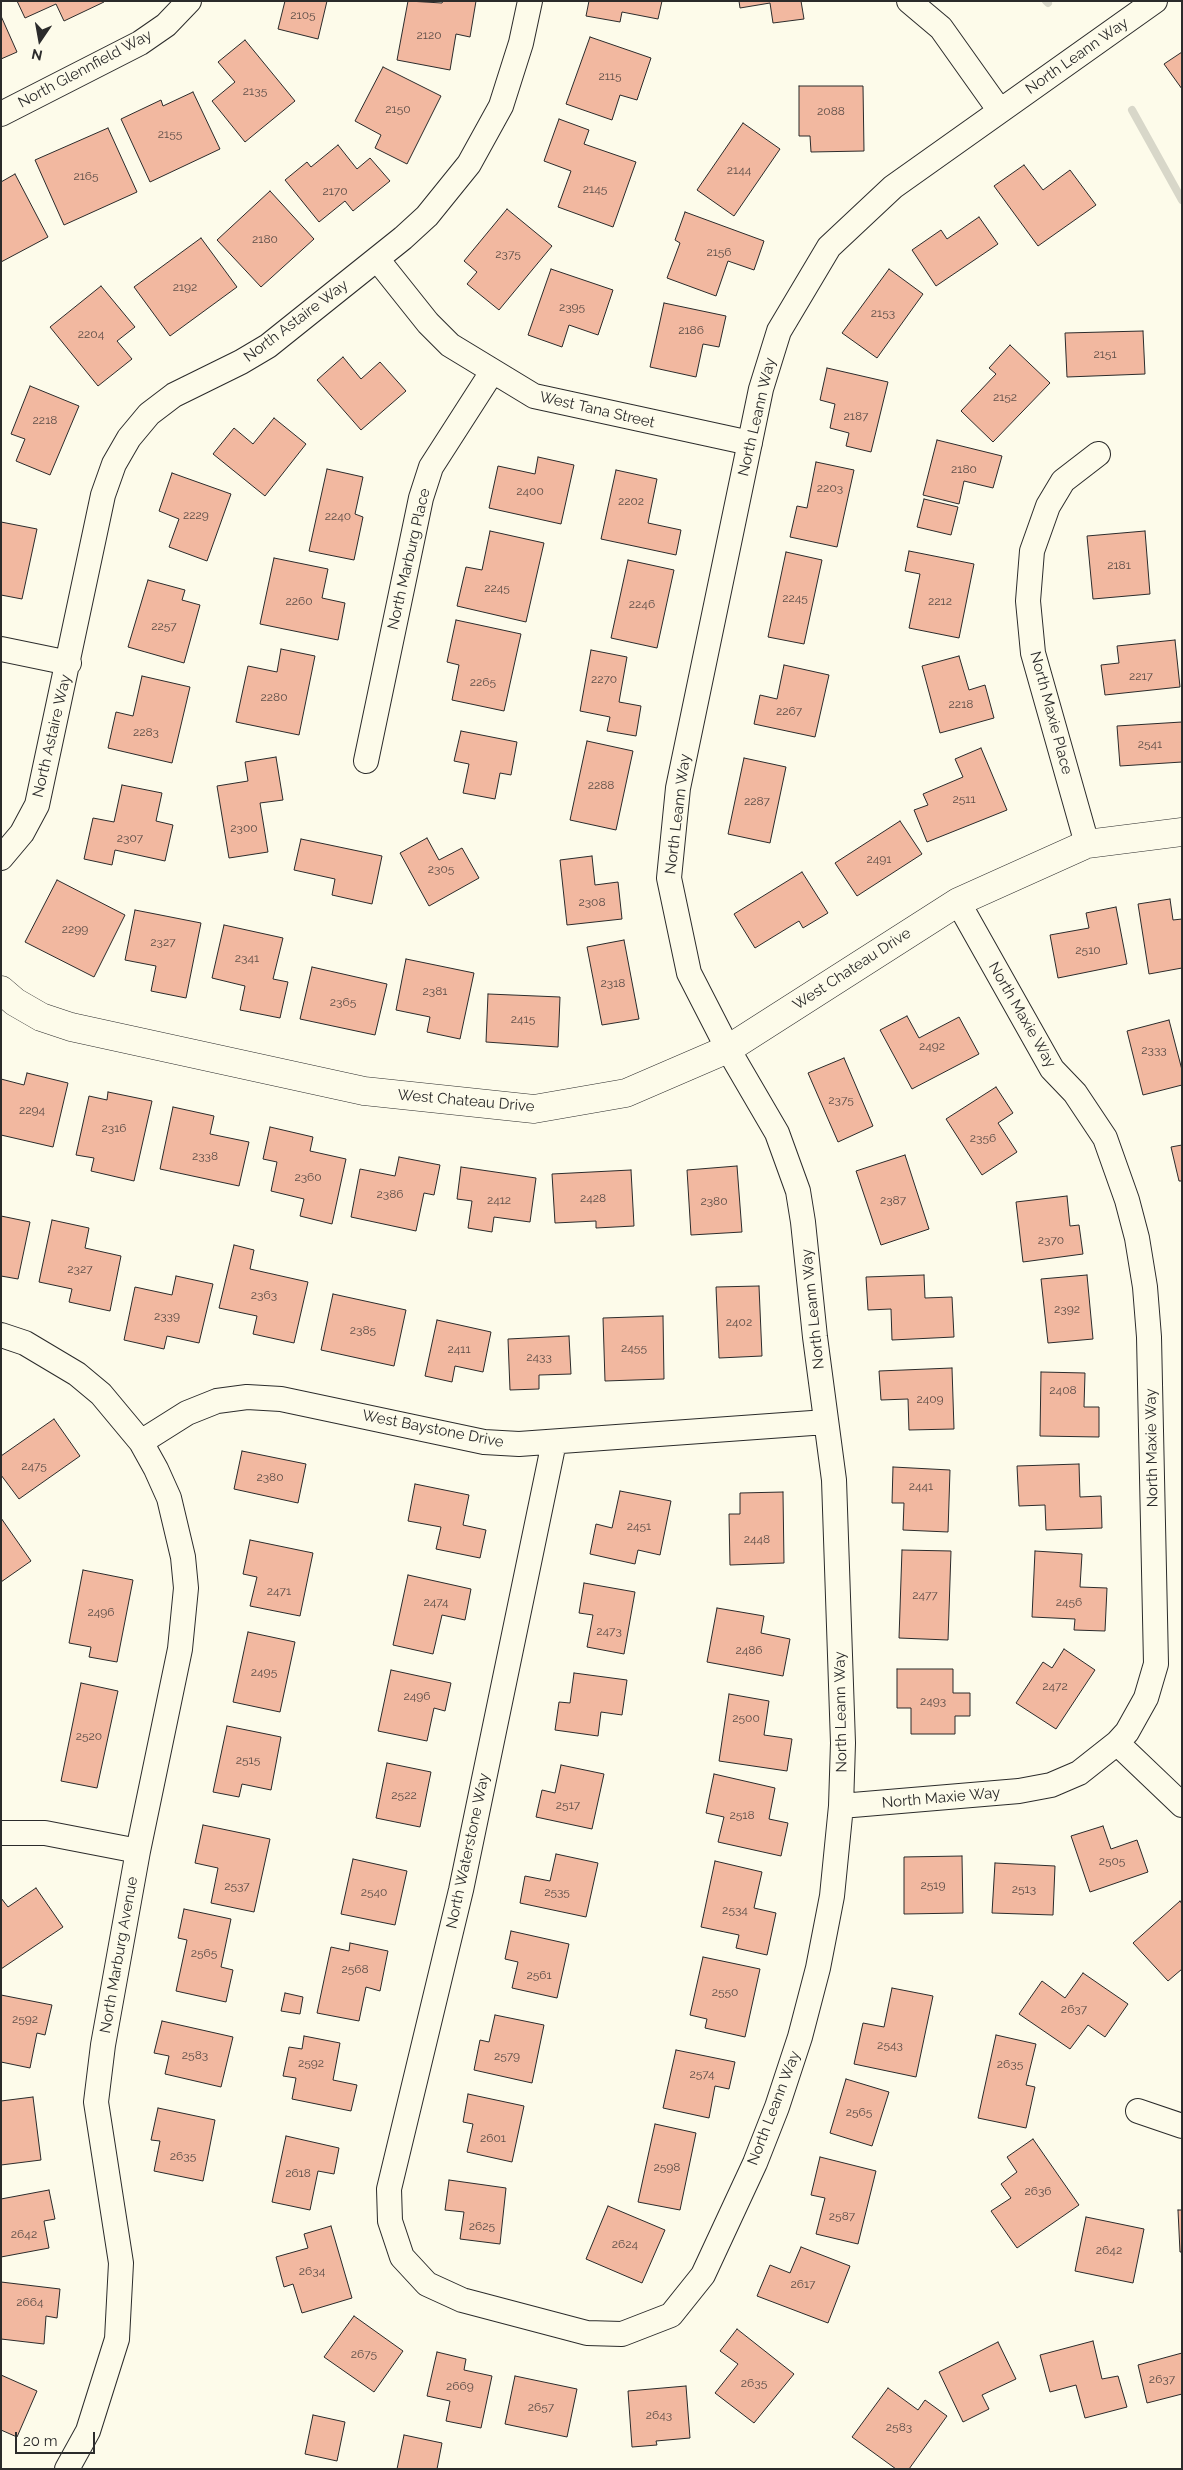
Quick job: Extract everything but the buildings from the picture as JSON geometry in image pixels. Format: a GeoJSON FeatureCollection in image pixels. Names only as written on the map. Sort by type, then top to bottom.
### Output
{"type":"FeatureCollection","features":[{"type":"Feature","properties":{"kind":"street","name":"North Glennfield Way"},"geometry":{"type":"LineString","coordinates":[[1,114],[140,43],[166,25],[189,1]]}},
{"type":"Feature","properties":{"kind":"street","name":"North Astaire Way"},"geometry":{"type":"LineString","coordinates":[[1,858],[22,832],[37,805],[104,495],[114,464],[129,438],[150,414],[174,395],[241,362],[268,346],[428,216],[469,164],[501,106],[512,75],[530,1]]}},
{"type":"Feature","properties":{"kind":"street"},"geometry":{"type":"LineString","coordinates":[[909,1],[941,28],[1000,111]]}},
{"type":"Feature","properties":{"kind":"street","name":"North Leann Way"},"geometry":{"type":"LineString","coordinates":[[402,2257],[428,2284],[462,2300],[587,2333],[622,2334],[671,2315],[703,2275],[755,2163],[777,2107],[800,2037],[818,1968],[832,1896],[841,1806],[843,1743],[836,1510],[798,1191],[777,1133],[728,1049],[689,972],[669,878],[678,788],[761,389],[779,331],[829,247],[893,187],[1154,1]]}},
{"type":"Feature","properties":{"kind":"street","name":"West Tana Street"},"geometry":{"type":"LineString","coordinates":[[377,259],[428,323],[450,345],[534,396],[750,443]]}},
{"type":"Feature","properties":{"kind":"street","name":"North Marburg Place"},"geometry":{"type":"LineString","coordinates":[[366,761],[421,498],[431,467],[492,372]]}},
{"type":"Feature","properties":{"kind":"street","name":"North Maxie Place"},"geometry":{"type":"LineString","coordinates":[[1087,844],[1033,654],[1028,600],[1032,551],[1048,506],[1063,480],[1098,454]]}},
{"type":"Feature","properties":{"kind":"street","name":"North Astaire Way"},"geometry":{"type":"LineString","coordinates":[[1,649],[68,662]]}},
{"type":"Feature","properties":{"kind":"street","name":"West Chateau Drive"},"geometry":{"type":"LineString","coordinates":[[1,990],[15,1002],[41,1017],[72,1027],[364,1091],[534,1109],[626,1093],[728,1049],[958,902],[1087,844],[1182,832]]}},
{"type":"Feature","properties":{"kind":"street","name":"North Maxie Way"},"geometry":{"type":"LineString","coordinates":[[841,1806],[1019,1791],[1051,1785],[1079,1773],[1117,1743],[1146,1698],[1156,1664],[1149,1337],[1145,1287],[1137,1238],[1120,1175],[1105,1138],[1075,1093],[1052,1069],[958,902]]}},
{"type":"Feature","properties":{"kind":"street","name":"North Marburg Avenue"},"geometry":{"type":"LineString","coordinates":[[1,1335],[25,1343],[77,1374],[101,1394],[141,1442],[169,1498],[184,1557],[186,1588],[180,1649],[138,1851],[105,2035],[96,2102],[121,2263],[118,2339],[88,2431],[67,2469]]}},
{"type":"Feature","properties":{"kind":"street","name":"West Baystone Drive"},"geometry":{"type":"LineString","coordinates":[[141,1442],[187,1413],[217,1401],[247,1397],[281,1399],[484,1442],[519,1444],[826,1422]]}},
{"type":"Feature","properties":{"kind":"street","name":"North Waterstone Way"},"geometry":{"type":"LineString","coordinates":[[402,2257],[390,2221],[389,2189],[461,1890],[554,1442]]}},
{"type":"Feature","properties":{"kind":"street"},"geometry":{"type":"LineString","coordinates":[[1117,1743],[1182,1805]]}},
{"type":"Feature","properties":{"kind":"street"},"geometry":{"type":"LineString","coordinates":[[1,1833],[45,1833],[138,1851]]}},
{"type":"Feature","properties":{"kind":"street"},"geometry":{"type":"LineString","coordinates":[[1138,2111],[1182,2126]]}},
{"type":"Feature","properties":{"kind":"waterway"},"geometry":{"type":"LineString","coordinates":[[1132,110],[1182,200]]}}]}
